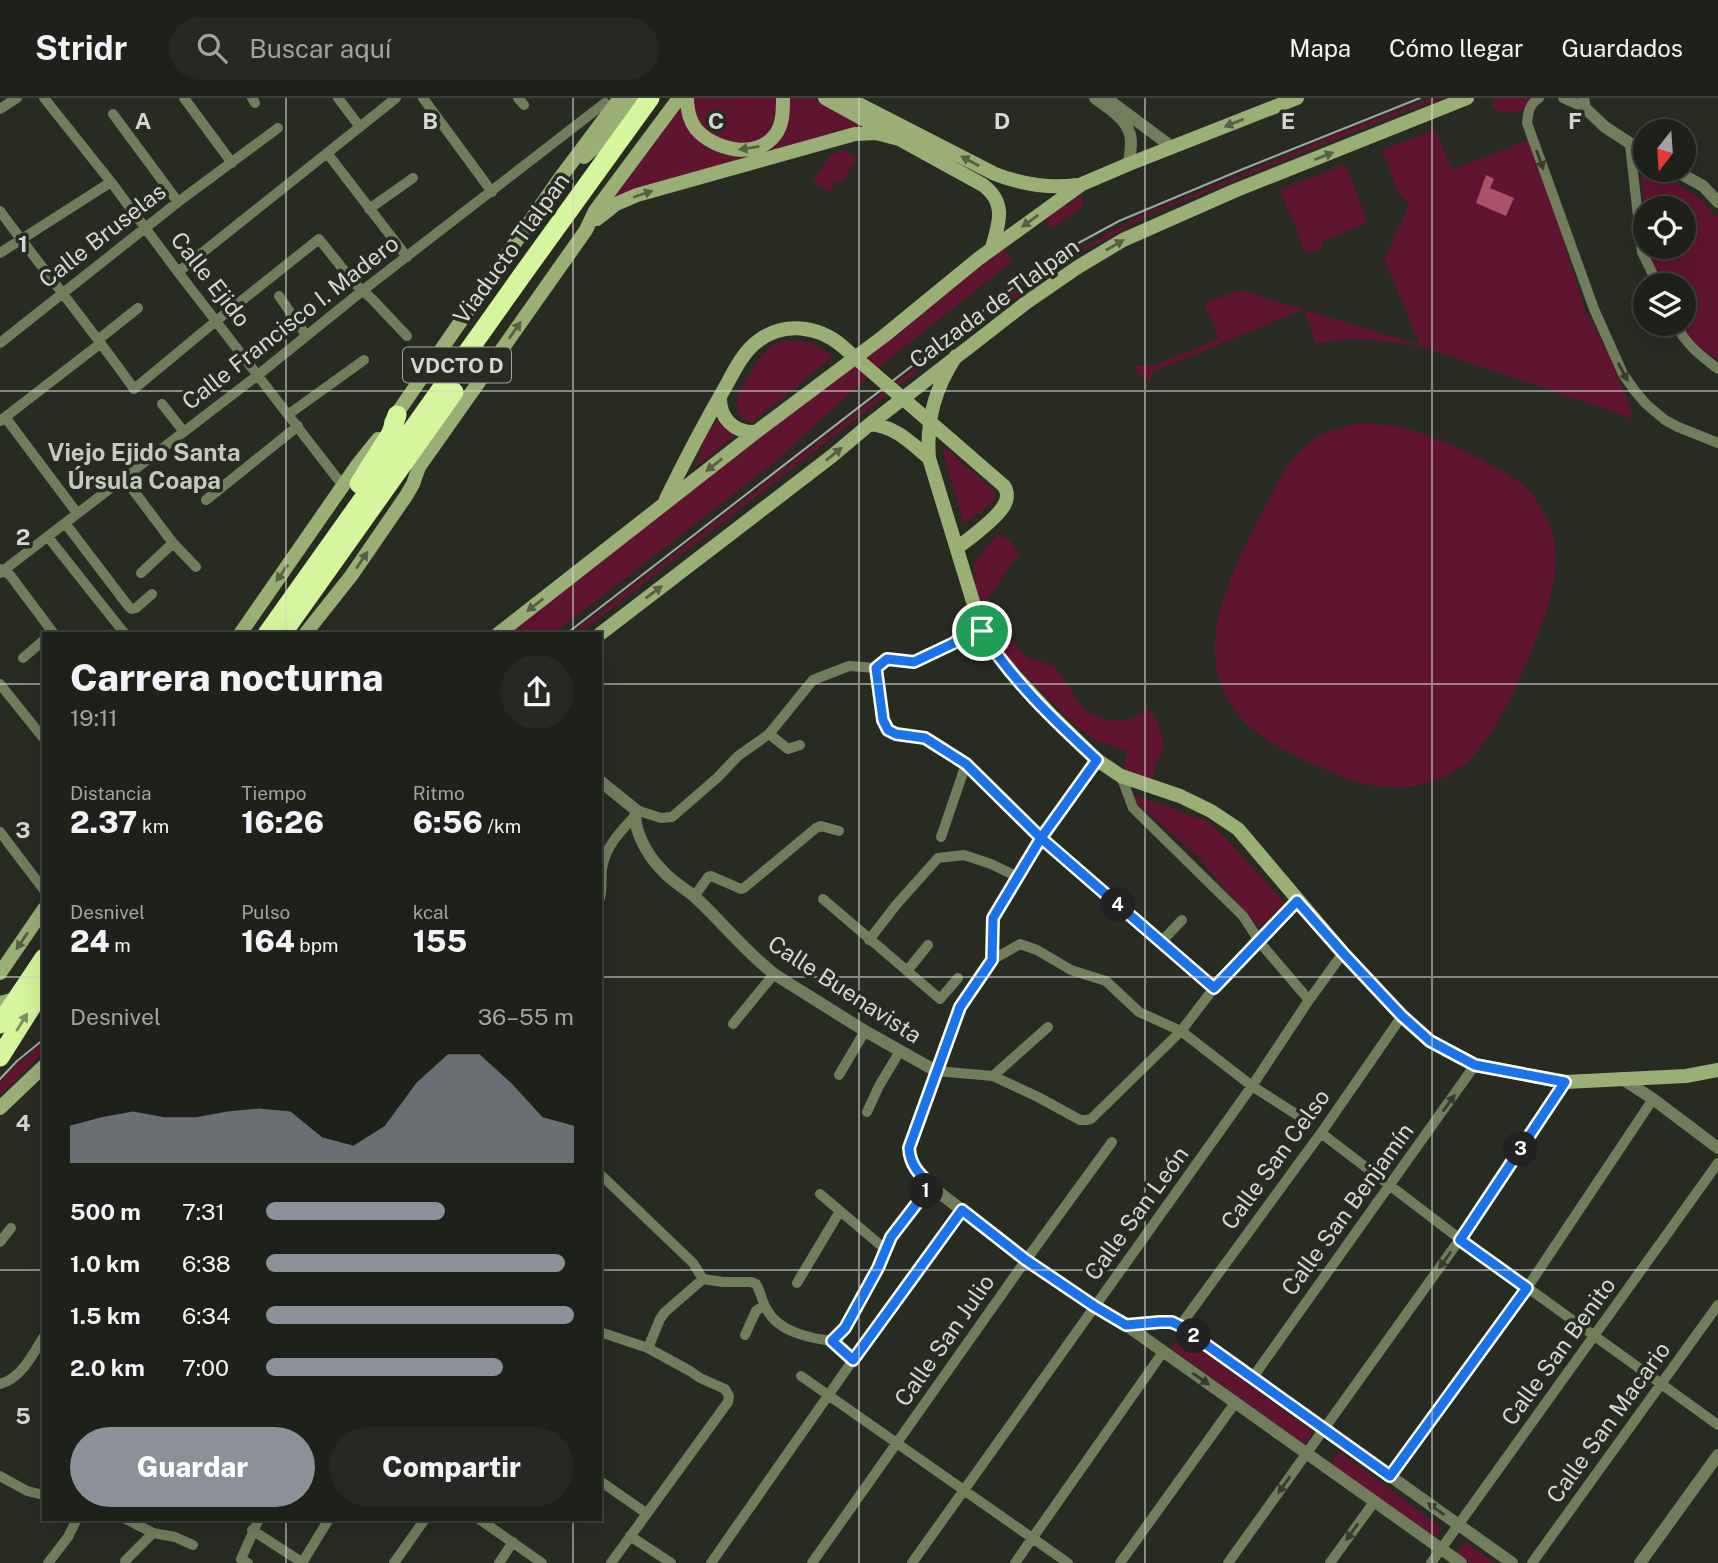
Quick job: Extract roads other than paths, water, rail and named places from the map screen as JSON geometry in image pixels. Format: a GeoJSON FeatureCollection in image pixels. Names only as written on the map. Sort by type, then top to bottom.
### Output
{"type":"FeatureCollection","features":[{"type":"Feature","properties":{"kind":"highway","name":"Viaducto Tlalpan"},"geometry":{"type":"LineString","coordinates":[[268,632],[650,98]]}},
{"type":"Feature","properties":{"kind":"highway","name":"Viaducto Tlalpan"},"geometry":{"type":"LineString","coordinates":[[283,632],[664,98]]}},
{"type":"Feature","properties":{"kind":"highway"},"geometry":{"type":"LineString","coordinates":[[296,591],[304,563],[391,433],[397,415]]}},
{"type":"Feature","properties":{"kind":"highway"},"geometry":{"type":"LineString","coordinates":[[330,567],[354,548],[403,482],[419,467]]}},
{"type":"Feature","properties":{"kind":"highway"},"geometry":{"type":"LineString","coordinates":[[0,1024],[42,961]]}},
{"type":"Feature","properties":{"kind":"highway"},"geometry":{"type":"LineString","coordinates":[[0,1057],[42,991]]}},
{"type":"Feature","properties":{"kind":"main road"},"geometry":{"type":"LineString","coordinates":[[560,178],[613,131],[636,98]]}},
{"type":"Feature","properties":{"kind":"main road","name":"Viaducto Tlalpan"},"geometry":{"type":"LineString","coordinates":[[307,632],[351,576],[406,496],[419,467],[586,230],[596,211],[679,98]]}},
{"type":"Feature","properties":{"kind":"main road"},"geometry":{"type":"LineString","coordinates":[[687,98],[690,119],[697,130],[723,147],[744,149],[759,147],[775,135],[781,121],[783,98]]}},
{"type":"Feature","properties":{"kind":"main road"},"geometry":{"type":"LineString","coordinates":[[825,98],[992,191],[1000,211],[992,248]]}},
{"type":"Feature","properties":{"kind":"main road"},"geometry":{"type":"LineString","coordinates":[[847,98],[1004,177],[1036,185],[1059,187],[1082,184]]}},
{"type":"Feature","properties":{"kind":"main road","name":"Calzada de Tlalpan"},"geometry":{"type":"LineString","coordinates":[[501,632],[756,432],[884,336],[992,248],[1082,184],[1297,98]]}},
{"type":"Feature","properties":{"kind":"main road","name":"Calzada de Tlalpan"},"geometry":{"type":"LineString","coordinates":[[602,632],[832,456],[956,356],[1078,267],[1123,240],[1234,191],[1467,98]]}},
{"type":"Feature","properties":{"kind":"main road","name":"Viaducto Tlalpan"},"geometry":{"type":"LineString","coordinates":[[241,632],[343,486],[397,415],[610,102]]}},
{"type":"Feature","properties":{"kind":"main road"},"geometry":{"type":"LineString","coordinates":[[586,230],[616,204],[649,191],[855,134],[876,133],[899,139]]}},
{"type":"Feature","properties":{"kind":"main road"},"geometry":{"type":"LineString","coordinates":[[664,504],[692,445],[751,347],[775,331],[790,328],[814,330],[829,336],[842,346],[1004,486],[1007,498],[1003,507],[957,548]]}},
{"type":"Feature","properties":{"kind":"main road"},"geometry":{"type":"LineString","coordinates":[[956,356],[940,384],[932,406],[928,432],[929,458],[979,621],[987,639],[1004,664],[1097,760],[1121,776],[1180,796],[1211,811],[1238,829],[1297,901],[1402,1016],[1430,1041],[1475,1065],[1565,1082],[1686,1076],[1718,1070]]}},
{"type":"Feature","properties":{"kind":"main road"},"geometry":{"type":"LineString","coordinates":[[720,395],[721,408],[728,422],[739,430],[756,432]]}},
{"type":"Feature","properties":{"kind":"main road"},"geometry":{"type":"LineString","coordinates":[[870,424],[894,430],[929,458]]}},
{"type":"Feature","properties":{"kind":"main road"},"geometry":{"type":"LineString","coordinates":[[0,973],[42,912]]}},
{"type":"Feature","properties":{"kind":"main road"},"geometry":{"type":"LineString","coordinates":[[0,1003],[30,996],[42,989]]}},
{"type":"Feature","properties":{"kind":"main road"},"geometry":{"type":"LineString","coordinates":[[0,1108],[42,1068]]}},
{"type":"Feature","properties":{"kind":"street"},"geometry":{"type":"LineString","coordinates":[[0,109],[17,98]]}},
{"type":"Feature","properties":{"kind":"street","name":"Calle Ejido"},"geometry":{"type":"LineString","coordinates":[[44,98],[343,486]]}},
{"type":"Feature","properties":{"kind":"street"},"geometry":{"type":"LineString","coordinates":[[184,98],[232,163]]}},
{"type":"Feature","properties":{"kind":"street"},"geometry":{"type":"LineString","coordinates":[[338,98],[360,127]]}},
{"type":"Feature","properties":{"kind":"street"},"geometry":{"type":"LineString","coordinates":[[178,272],[396,98]]}},
{"type":"Feature","properties":{"kind":"street"},"geometry":{"type":"LineString","coordinates":[[423,98],[492,192]]}},
{"type":"Feature","properties":{"kind":"street"},"geometry":{"type":"LineString","coordinates":[[1095,98],[1129,128],[1129,164]]}},
{"type":"Feature","properties":{"kind":"street"},"geometry":{"type":"LineString","coordinates":[[1106,98],[1172,147]]}},
{"type":"Feature","properties":{"kind":"street"},"geometry":{"type":"LineString","coordinates":[[1539,98],[1527,113],[1527,123],[1594,309],[1623,374],[1640,397],[1665,420],[1718,443]]}},
{"type":"Feature","properties":{"kind":"street"},"geometry":{"type":"LineString","coordinates":[[1563,98],[1584,103],[1605,127],[1633,147]]}},
{"type":"Feature","properties":{"kind":"street","name":"Calle Francisco I. Madero"},"geometry":{"type":"LineString","coordinates":[[1,571],[610,102]]}},
{"type":"Feature","properties":{"kind":"street"},"geometry":{"type":"LineString","coordinates":[[113,114],[178,202]]}},
{"type":"Feature","properties":{"kind":"street","name":"Calle Bruselas"},"geometry":{"type":"LineString","coordinates":[[0,343],[178,202],[278,128]]}},
{"type":"Feature","properties":{"kind":"street"},"geometry":{"type":"LineString","coordinates":[[1630,145],[1642,252],[1652,273]]}},
{"type":"Feature","properties":{"kind":"street"},"geometry":{"type":"LineString","coordinates":[[327,153],[407,257]]}},
{"type":"Feature","properties":{"kind":"street"},"geometry":{"type":"LineString","coordinates":[[369,209],[413,178]]}},
{"type":"Feature","properties":{"kind":"street"},"geometry":{"type":"LineString","coordinates":[[0,253],[111,182]]}},
{"type":"Feature","properties":{"kind":"street"},"geometry":{"type":"LineString","coordinates":[[1696,182],[1718,202]]}},
{"type":"Feature","properties":{"kind":"street"},"geometry":{"type":"LineString","coordinates":[[0,211],[134,389],[319,239],[362,291],[407,336]]}},
{"type":"Feature","properties":{"kind":"street"},"geometry":{"type":"LineString","coordinates":[[279,296],[306,335]]}},
{"type":"Feature","properties":{"kind":"street"},"geometry":{"type":"LineString","coordinates":[[77,513],[3,419],[138,308]]}},
{"type":"Feature","properties":{"kind":"street"},"geometry":{"type":"LineString","coordinates":[[1682,336],[1718,369]]}},
{"type":"Feature","properties":{"kind":"street"},"geometry":{"type":"LineString","coordinates":[[289,414],[364,360]]}},
{"type":"Feature","properties":{"kind":"street"},"geometry":{"type":"LineString","coordinates":[[162,404],[184,432]]}},
{"type":"Feature","properties":{"kind":"street"},"geometry":{"type":"LineString","coordinates":[[206,500],[298,426]]}},
{"type":"Feature","properties":{"kind":"street"},"geometry":{"type":"LineString","coordinates":[[124,478],[173,543],[197,567]]}},
{"type":"Feature","properties":{"kind":"street"},"geometry":{"type":"LineString","coordinates":[[65,523],[129,607],[136,608],[152,594]]}},
{"type":"Feature","properties":{"kind":"street"},"geometry":{"type":"LineString","coordinates":[[48,537],[123,632]]}},
{"type":"Feature","properties":{"kind":"street"},"geometry":{"type":"LineString","coordinates":[[141,573],[173,543]]}},
{"type":"Feature","properties":{"kind":"street"},"geometry":{"type":"LineString","coordinates":[[1,571],[10,575],[52,632]]}},
{"type":"Feature","properties":{"kind":"street"},"geometry":{"type":"LineString","coordinates":[[602,783],[635,814],[672,817],[738,756],[769,734],[813,680],[849,666],[876,668],[887,659],[914,662],[954,643],[979,621]]}},
{"type":"Feature","properties":{"kind":"street"},"geometry":{"type":"LineString","coordinates":[[23,658],[42,642]]}},
{"type":"Feature","properties":{"kind":"street"},"geometry":{"type":"LineString","coordinates":[[876,668],[883,720],[888,730],[896,734],[925,738],[966,764],[1041,838],[1214,988]]}},
{"type":"Feature","properties":{"kind":"street"},"geometry":{"type":"LineString","coordinates":[[0,684],[42,736]]}},
{"type":"Feature","properties":{"kind":"street"},"geometry":{"type":"LineString","coordinates":[[769,734],[788,749],[800,745]]}},
{"type":"Feature","properties":{"kind":"street"},"geometry":{"type":"LineString","coordinates":[[992,960],[993,918],[1041,838],[1097,760]]}},
{"type":"Feature","properties":{"kind":"street"},"geometry":{"type":"LineString","coordinates":[[941,837],[966,764]]}},
{"type":"Feature","properties":{"kind":"street"},"geometry":{"type":"LineString","coordinates":[[1121,776],[1133,808],[1243,916],[1262,946],[1309,1000]]}},
{"type":"Feature","properties":{"kind":"street"},"geometry":{"type":"LineString","coordinates":[[602,875],[603,864],[615,837],[635,814]]}},
{"type":"Feature","properties":{"kind":"street","name":"Calle Buenavista"},"geometry":{"type":"LineString","coordinates":[[635,814],[639,835],[662,871],[694,897],[760,963],[865,1031],[936,1071]]}},
{"type":"Feature","properties":{"kind":"street"},"geometry":{"type":"LineString","coordinates":[[694,897],[711,876],[744,888],[816,828],[821,826],[839,831]]}},
{"type":"Feature","properties":{"kind":"street"},"geometry":{"type":"LineString","coordinates":[[0,832],[42,887]]}},
{"type":"Feature","properties":{"kind":"street"},"geometry":{"type":"LineString","coordinates":[[869,940],[938,858],[964,855],[1018,877]]}},
{"type":"Feature","properties":{"kind":"street"},"geometry":{"type":"LineString","coordinates":[[823,899],[940,999],[958,978]]}},
{"type":"Feature","properties":{"kind":"street"},"geometry":{"type":"LineString","coordinates":[[936,1071],[993,1076],[1080,1120],[1091,1119],[1181,1031],[1214,988],[1297,901]]}},
{"type":"Feature","properties":{"kind":"street"},"geometry":{"type":"LineString","coordinates":[[1161,942],[1182,920]]}},
{"type":"Feature","properties":{"kind":"street"},"geometry":{"type":"LineString","coordinates":[[1301,1118],[1252,1086],[1181,1031],[1139,1012],[1106,981],[1071,970],[1037,950],[1020,944],[992,960],[960,1007],[909,1148],[909,1157],[913,1166],[931,1185],[1026,1260],[1126,1325],[1461,1563]]}},
{"type":"Feature","properties":{"kind":"street"},"geometry":{"type":"LineString","coordinates":[[907,971],[928,945]]}},
{"type":"Feature","properties":{"kind":"street","name":"Calle San León"},"geometry":{"type":"LineString","coordinates":[[912,1563],[1252,1086],[1343,953]]}},
{"type":"Feature","properties":{"kind":"street"},"geometry":{"type":"LineString","coordinates":[[733,1024],[774,974]]}},
{"type":"Feature","properties":{"kind":"street","name":"Calle San Celso"},"geometry":{"type":"LineString","coordinates":[[1180,1326],[1321,1133],[1402,1016]]}},
{"type":"Feature","properties":{"kind":"street"},"geometry":{"type":"LineString","coordinates":[[993,1076],[1048,1027]]}},
{"type":"Feature","properties":{"kind":"street"},"geometry":{"type":"LineString","coordinates":[[839,1075],[865,1031]]}},
{"type":"Feature","properties":{"kind":"street"},"geometry":{"type":"LineString","coordinates":[[867,1112],[900,1051]]}},
{"type":"Feature","properties":{"kind":"street","name":"Calle San Benjamín"},"geometry":{"type":"LineString","coordinates":[[1253,1377],[1475,1065]]}},
{"type":"Feature","properties":{"kind":"street"},"geometry":{"type":"LineString","coordinates":[[1621,1079],[1653,1099],[1718,1148]]}},
{"type":"Feature","properties":{"kind":"street"},"geometry":{"type":"LineString","coordinates":[[1228,1563],[1460,1240],[1565,1082]]}},
{"type":"Feature","properties":{"kind":"street"},"geometry":{"type":"LineString","coordinates":[[1390,1476],[1527,1288],[1653,1099]]}},
{"type":"Feature","properties":{"kind":"street"},"geometry":{"type":"LineString","coordinates":[[1321,1133],[1460,1240],[1718,1424]]}},
{"type":"Feature","properties":{"kind":"street","name":"Calle San Julio"},"geometry":{"type":"LineString","coordinates":[[812,1563],[1112,1142]]}},
{"type":"Feature","properties":{"kind":"street","name":"Calle San Benito"},"geometry":{"type":"LineString","coordinates":[[1431,1563],[1718,1163]]}},
{"type":"Feature","properties":{"kind":"street"},"geometry":{"type":"LineString","coordinates":[[602,1176],[693,1263],[703,1279],[756,1284],[764,1305],[783,1328],[832,1341],[853,1360]]}},
{"type":"Feature","properties":{"kind":"street"},"geometry":{"type":"LineString","coordinates":[[832,1341],[845,1328],[878,1268],[891,1237],[931,1185]]}},
{"type":"Feature","properties":{"kind":"street"},"geometry":{"type":"LineString","coordinates":[[820,1194],[885,1249]]}},
{"type":"Feature","properties":{"kind":"street"},"geometry":{"type":"LineString","coordinates":[[711,1563],[962,1210]]}},
{"type":"Feature","properties":{"kind":"street"},"geometry":{"type":"LineString","coordinates":[[797,1283],[840,1211]]}},
{"type":"Feature","properties":{"kind":"street"},"geometry":{"type":"LineString","coordinates":[[0,1242],[11,1228]]}},
{"type":"Feature","properties":{"kind":"street"},"geometry":{"type":"LineString","coordinates":[[648,1348],[655,1327],[665,1312],[703,1279]]}},
{"type":"Feature","properties":{"kind":"street"},"geometry":{"type":"LineString","coordinates":[[746,1335],[756,1311],[764,1305]]}},
{"type":"Feature","properties":{"kind":"street","name":"Calle San Macario"},"geometry":{"type":"LineString","coordinates":[[1532,1563],[1718,1306]]}},
{"type":"Feature","properties":{"kind":"street"},"geometry":{"type":"LineString","coordinates":[[1126,1325],[1172,1322],[1180,1326],[1511,1563]]}},
{"type":"Feature","properties":{"kind":"street"},"geometry":{"type":"LineString","coordinates":[[602,1333],[648,1348],[725,1389],[729,1396],[611,1563]]}},
{"type":"Feature","properties":{"kind":"street"},"geometry":{"type":"LineString","coordinates":[[0,1384],[7,1383],[20,1373],[42,1339]]}},
{"type":"Feature","properties":{"kind":"street"},"geometry":{"type":"LineString","coordinates":[[1015,1563],[1163,1352]]}},
{"type":"Feature","properties":{"kind":"street"},"geometry":{"type":"LineString","coordinates":[[802,1376],[1068,1563]]}},
{"type":"Feature","properties":{"kind":"street"},"geometry":{"type":"LineString","coordinates":[[1120,1563],[1235,1402]]}},
{"type":"Feature","properties":{"kind":"street"},"geometry":{"type":"LineString","coordinates":[[1640,1563],[1718,1455]]}},
{"type":"Feature","properties":{"kind":"street"},"geometry":{"type":"LineString","coordinates":[[0,1476],[27,1491],[42,1495]]}},
{"type":"Feature","properties":{"kind":"street"},"geometry":{"type":"LineString","coordinates":[[602,1482],[646,1514]]}},
{"type":"Feature","properties":{"kind":"street"},"geometry":{"type":"LineString","coordinates":[[1330,1563],[1374,1502]]}},
{"type":"Feature","properties":{"kind":"street"},"geometry":{"type":"LineString","coordinates":[[48,1563],[68,1537],[75,1521]]}},
{"type":"Feature","properties":{"kind":"street"},"geometry":{"type":"LineString","coordinates":[[130,1521],[153,1533],[175,1537],[193,1545]]}},
{"type":"Feature","properties":{"kind":"street"},"geometry":{"type":"LineString","coordinates":[[244,1561],[252,1530],[258,1521]]}},
{"type":"Feature","properties":{"kind":"street"},"geometry":{"type":"LineString","coordinates":[[252,1530],[303,1563],[327,1521]]}},
{"type":"Feature","properties":{"kind":"street"},"geometry":{"type":"LineString","coordinates":[[394,1563],[424,1521]]}},
{"type":"Feature","properties":{"kind":"street"},"geometry":{"type":"LineString","coordinates":[[482,1521],[542,1563]]}},
{"type":"Feature","properties":{"kind":"street"},"geometry":{"type":"LineString","coordinates":[[125,1561],[153,1533]]}},
{"type":"Feature","properties":{"kind":"street"},"geometry":{"type":"LineString","coordinates":[[630,1536],[671,1563]]}},
{"type":"Feature","properties":{"kind":"street"},"geometry":{"type":"LineString","coordinates":[[499,1563],[513,1542]]}},
{"type":"Feature","properties":{"kind":"tram line"},"geometry":{"type":"LineString","coordinates":[[569,632],[1037,269],[1073,246],[1119,221],[1420,98]]}},
{"type":"Feature","properties":{"kind":"tram line"},"geometry":{"type":"LineString","coordinates":[[0,1079],[42,1041]]}},
{"type":"Feature","properties":{"kind":"district","name":"Viejo Ejido Santa Úrsula Coapa"},"geometry":{"type":"Point","coordinates":[144,466]}}]}
